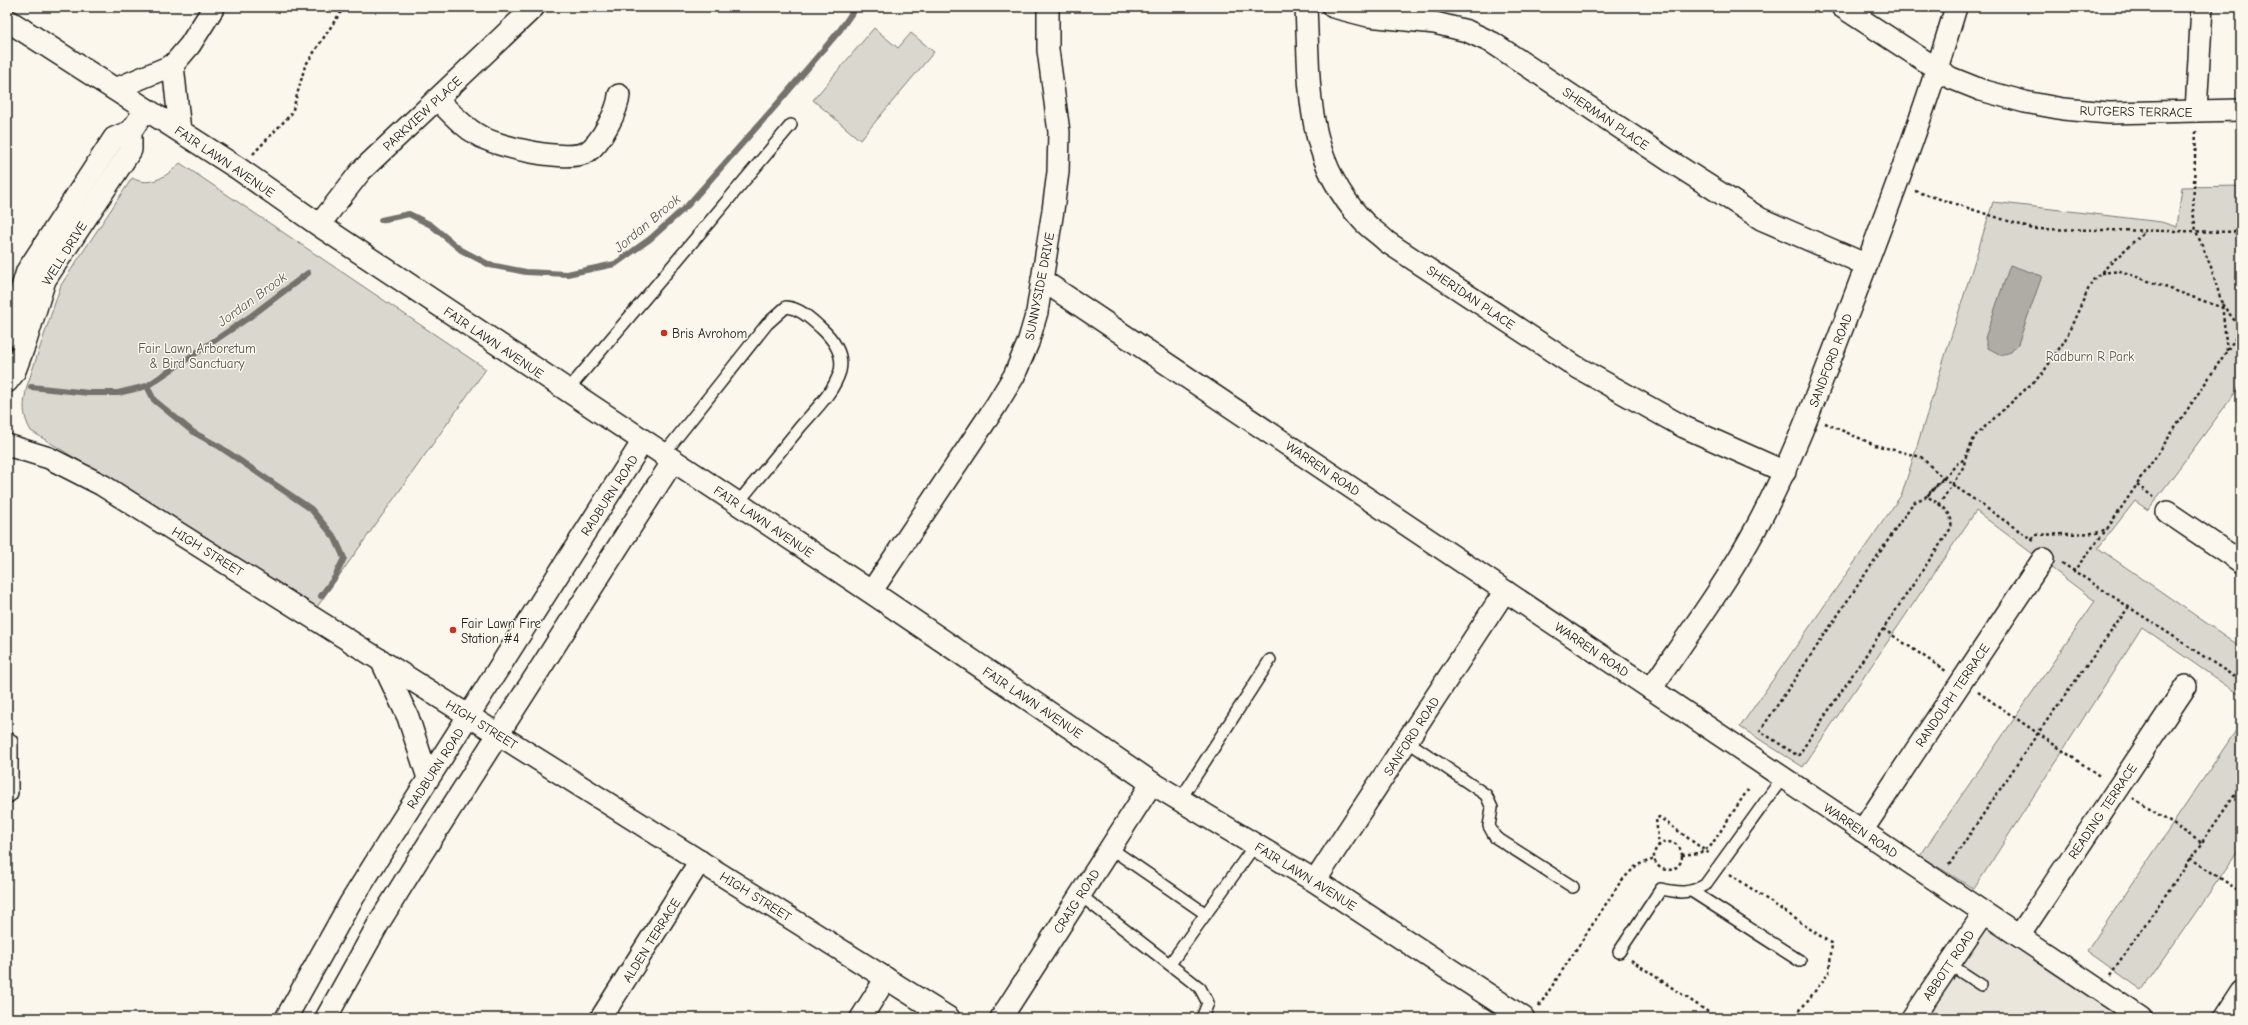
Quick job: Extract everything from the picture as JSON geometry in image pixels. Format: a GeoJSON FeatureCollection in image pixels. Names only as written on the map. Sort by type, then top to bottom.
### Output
{"type":"FeatureCollection","features":[{"type":"Feature","properties":{"kind":"main road","name":"FAIR LAWN AVENUE"},"geometry":{"type":"LineString","coordinates":[[7,20],[239,169],[319,225],[871,592],[1152,783],[1315,881],[1529,1015]]}},
{"type":"Feature","properties":{"kind":"street"},"geometry":{"type":"LineString","coordinates":[[115,89],[173,65],[190,45],[214,7]]}},
{"type":"Feature","properties":{"kind":"street","name":"PARKVIEW PLACE"},"geometry":{"type":"LineString","coordinates":[[319,225],[361,171],[534,7]]}},
{"type":"Feature","properties":{"kind":"street","name":"SUNNYSIDE DRIVE"},"geometry":{"type":"LineString","coordinates":[[871,592],[995,408],[1014,376],[1028,343],[1042,280],[1058,172],[1059,132],[1048,50],[1048,7]]}},
{"type":"Feature","properties":{"kind":"street","name":"SHERIDAN PLACE"},"geometry":{"type":"LineString","coordinates":[[1306,7],[1312,115],[1318,144],[1332,178],[1344,197],[1362,220],[1387,242],[1575,366],[1684,427],[1785,472]]}},
{"type":"Feature","properties":{"kind":"street","name":"SHERMAN PLACE"},"geometry":{"type":"LineString","coordinates":[[1333,7],[1368,16],[1435,23],[1467,31],[1493,42],[1670,161],[1761,219],[1867,265]]}},
{"type":"Feature","properties":{"kind":"street","name":"RUTGERS TERRACE"},"geometry":{"type":"LineString","coordinates":[[1842,7],[1951,78],[1981,90],[2025,102],[2063,109],[2109,113],[2241,110]]}},
{"type":"Feature","properties":{"kind":"street","name":"SANDFORD ROAD"},"geometry":{"type":"LineString","coordinates":[[1651,689],[1737,560],[1785,472],[1867,265],[1937,70],[1956,7]]}},
{"type":"Feature","properties":{"kind":"street"},"geometry":{"type":"LineString","coordinates":[[2196,111],[2202,7]]}},
{"type":"Feature","properties":{"kind":"street"},"geometry":{"type":"LineString","coordinates":[[173,65],[180,131]]}},
{"type":"Feature","properties":{"kind":"street"},"geometry":{"type":"LineString","coordinates":[[437,99],[459,122],[479,136],[500,145],[564,156],[577,155],[588,151],[615,114],[619,95]]}},
{"type":"Feature","properties":{"kind":"street"},"geometry":{"type":"LineString","coordinates":[[131,131],[146,109]]}},
{"type":"Feature","properties":{"kind":"street","name":"WELL DRIVE"},"geometry":{"type":"LineString","coordinates":[[7,336],[27,271],[114,138],[131,131],[131,150],[45,280],[14,373],[7,382]]}},
{"type":"Feature","properties":{"kind":"street","name":"WARREN ROAD"},"geometry":{"type":"LineString","coordinates":[[1042,280],[2141,1018]]}},
{"type":"Feature","properties":{"kind":"street","name":"RADBURN ROAD"},"geometry":{"type":"LineString","coordinates":[[286,1018],[350,903],[643,441]]}},
{"type":"Feature","properties":{"kind":"street","name":"HIGH STREET"},"geometry":{"type":"LineString","coordinates":[[7,445],[49,458],[102,485],[949,1018]]}},
{"type":"Feature","properties":{"kind":"street"},"geometry":{"type":"LineString","coordinates":[[326,1018],[380,921],[498,734],[668,458]]}},
{"type":"Feature","properties":{"kind":"street"},"geometry":{"type":"LineString","coordinates":[[2167,512],[2241,562]]}},
{"type":"Feature","properties":{"kind":"street","name":"RANDOLPH TERRACE"},"geometry":{"type":"LineString","coordinates":[[1862,831],[2047,555]]}},
{"type":"Feature","properties":{"kind":"street","name":"SANFORD ROAD"},"geometry":{"type":"LineString","coordinates":[[1315,881],[1506,591]]}},
{"type":"Feature","properties":{"kind":"street"},"geometry":{"type":"LineString","coordinates":[[381,660],[408,717],[428,778]]}},
{"type":"Feature","properties":{"kind":"street","name":"READING TERRACE"},"geometry":{"type":"LineString","coordinates":[[2018,936],[2186,686]]}},
{"type":"Feature","properties":{"kind":"street"},"geometry":{"type":"LineString","coordinates":[[7,744],[7,792]]}},
{"type":"Feature","properties":{"kind":"street","name":"CRAIG ROAD"},"geometry":{"type":"LineString","coordinates":[[1001,1018],[1152,783]]}},
{"type":"Feature","properties":{"kind":"street","name":"ALDEN TERRACE"},"geometry":{"type":"LineString","coordinates":[[601,1018],[700,861]]}},
{"type":"Feature","properties":{"kind":"street","name":"ABBOTT ROAD"},"geometry":{"type":"LineString","coordinates":[[1914,1018],[1984,913]]}},
{"type":"Feature","properties":{"kind":"street"},"geometry":{"type":"LineString","coordinates":[[861,1018],[886,978]]}},
{"type":"Feature","properties":{"kind":"street"},"geometry":{"type":"LineString","coordinates":[[2224,1018],[2241,992]]}},
{"type":"Feature","properties":{"kind":"lane"},"geometry":{"type":"LineString","coordinates":[[567,391],[791,125]]}},
{"type":"Feature","properties":{"kind":"lane"},"geometry":{"type":"LineString","coordinates":[[668,458],[767,324],[786,307],[794,308],[813,321],[832,339],[839,352],[840,370],[835,383],[822,402],[737,504]]}},
{"type":"Feature","properties":{"kind":"lane"},"geometry":{"type":"LineString","coordinates":[[1180,800],[1270,660]]}},
{"type":"Feature","properties":{"kind":"lane"},"geometry":{"type":"LineString","coordinates":[[1407,741],[1486,795],[1492,808],[1489,826],[1495,837],[1573,888]]}},
{"type":"Feature","properties":{"kind":"lane"},"geometry":{"type":"LineString","coordinates":[[1619,952],[1661,889],[1682,893],[1693,892],[1705,885],[1783,777]]}},
{"type":"Feature","properties":{"kind":"lane"},"geometry":{"type":"LineString","coordinates":[[1170,964],[1255,845]]}},
{"type":"Feature","properties":{"kind":"lane"},"geometry":{"type":"LineString","coordinates":[[1110,848],[1206,914]]}},
{"type":"Feature","properties":{"kind":"lane"},"geometry":{"type":"LineString","coordinates":[[1693,892],[1800,961]]}},
{"type":"Feature","properties":{"kind":"lane"},"geometry":{"type":"LineString","coordinates":[[1080,895],[1200,988],[1208,1003],[1208,1008],[1202,1018]]}},
{"type":"Feature","properties":{"kind":"lane"},"geometry":{"type":"LineString","coordinates":[[1949,964],[1981,985]]}},
{"type":"Feature","properties":{"kind":"path"},"geometry":{"type":"LineString","coordinates":[[239,169],[292,113],[305,66],[344,7]]}},
{"type":"Feature","properties":{"kind":"path"},"geometry":{"type":"LineString","coordinates":[[2196,111],[2193,211],[2196,231],[2211,268],[2223,308],[2226,351]]}},
{"type":"Feature","properties":{"kind":"path"},"geometry":{"type":"LineString","coordinates":[[1896,185],[2033,229],[2241,232]]}},
{"type":"Feature","properties":{"kind":"path"},"geometry":{"type":"LineString","coordinates":[[1938,505],[1964,466],[1965,459],[1975,436],[2042,374],[2065,340],[2092,280],[2146,230]]}},
{"type":"Feature","properties":{"kind":"path"},"geometry":{"type":"LineString","coordinates":[[2101,273],[2120,271],[2223,308]]}},
{"type":"Feature","properties":{"kind":"path"},"geometry":{"type":"LineString","coordinates":[[2073,572],[2107,529],[2241,330],[2222,304]]}},
{"type":"Feature","properties":{"kind":"path"},"geometry":{"type":"LineString","coordinates":[[1808,416],[1875,445],[1921,457],[1943,478],[2032,539],[2047,555],[2241,681]]}},
{"type":"Feature","properties":{"kind":"path"},"geometry":{"type":"LineString","coordinates":[[1926,496],[1950,514],[1951,528],[1798,756],[1760,731],[1913,503],[1926,496],[1943,478],[1965,459]]}},
{"type":"Feature","properties":{"kind":"path"},"geometry":{"type":"LineString","coordinates":[[2032,539],[2034,535],[2096,533],[2107,529]]}},
{"type":"Feature","properties":{"kind":"path"},"geometry":{"type":"LineString","coordinates":[[1938,882],[2038,733],[2128,608]]}},
{"type":"Feature","properties":{"kind":"path"},"geometry":{"type":"LineString","coordinates":[[1883,629],[2202,843]]}},
{"type":"Feature","properties":{"kind":"path"},"geometry":{"type":"LineString","coordinates":[[2099,990],[2241,786]]}},
{"type":"Feature","properties":{"kind":"path"},"geometry":{"type":"LineString","coordinates":[[1682,855],[1699,853],[1710,847],[1748,788]]}},
{"type":"Feature","properties":{"kind":"path"},"geometry":{"type":"LineString","coordinates":[[1659,846],[1666,843],[1675,845],[1681,851],[1682,860],[1676,867],[1667,870],[1659,867],[1655,859],[1659,846],[1656,819],[1659,817],[1714,857],[1719,865],[1832,944],[1830,973],[1794,1018]]}},
{"type":"Feature","properties":{"kind":"path"},"geometry":{"type":"LineString","coordinates":[[2190,858],[2241,892]]}},
{"type":"Feature","properties":{"kind":"path"},"geometry":{"type":"LineString","coordinates":[[1529,1015],[1621,881],[1637,865],[1655,859]]}},
{"type":"Feature","properties":{"kind":"path"},"geometry":{"type":"LineString","coordinates":[[1619,952],[1717,1018]]}},
{"type":"Feature","properties":{"kind":"shaded area"},"geometry":{"type":"Polygon","coordinates":[[[2010,265],[2042,276],[2018,344],[2011,352],[2001,355],[1988,348],[1985,338],[2010,265]]]}},
{"type":"Feature","properties":{"kind":"shaded area"},"geometry":{"type":"Polygon","coordinates":[[[1984,913],[2141,1018],[1913,1018],[1984,913]]]}},
{"type":"Feature","properties":{"kind":"green space"},"geometry":{"type":"Polygon","coordinates":[[[874,28],[898,48],[911,33],[934,52],[860,140],[813,100],[874,28]]]}},
{"type":"Feature","properties":{"kind":"green space","name":"Fair Lawn Arboretum & Bird Sanctuary"},"geometry":{"type":"Polygon","coordinates":[[[180,163],[486,369],[317,607],[31,431],[26,420],[24,404],[27,386],[61,285],[132,178],[139,181],[152,181],[164,176],[180,163]]]}},
{"type":"Feature","properties":{"kind":"green space","name":"Radburn R Park"},"geometry":{"type":"Polygon","coordinates":[[[2241,186],[2241,385],[2148,510],[2135,501],[2098,548],[2241,647],[2241,696],[2142,627],[1974,889],[1920,856],[2095,601],[1976,511],[1803,767],[1740,727],[1902,494],[1993,202],[2161,222],[2177,227],[2182,187],[2241,186]]]}},
{"type":"Feature","properties":{"kind":"green space"},"geometry":{"type":"Polygon","coordinates":[[[2241,723],[2241,847],[2142,990],[2087,951],[2241,723]]]}},
{"type":"Feature","properties":{"kind":"waterway","name":"Jordan Brook"},"geometry":{"type":"LineString","coordinates":[[381,220],[409,214],[431,225],[461,250],[490,265],[526,272],[567,274],[615,264],[650,239],[688,205],[779,102],[840,30],[856,7]]}},
{"type":"Feature","properties":{"kind":"waterway","name":"Jordan Brook"},"geometry":{"type":"LineString","coordinates":[[31,387],[89,393],[118,393],[147,386],[251,316],[308,273]]}},
{"type":"Feature","properties":{"kind":"waterway"},"geometry":{"type":"LineString","coordinates":[[147,386],[154,400],[193,432],[220,447],[311,509],[335,538],[344,558],[335,577],[321,596]]}},
{"type":"Feature","properties":{"kind":"place","name":"Bris Avrohom"},"geometry":{"type":"Point","coordinates":[664,333]}},
{"type":"Feature","properties":{"kind":"place","name":"Fair Lawn Fire Station #4"},"geometry":{"type":"Point","coordinates":[453,630]}}]}
